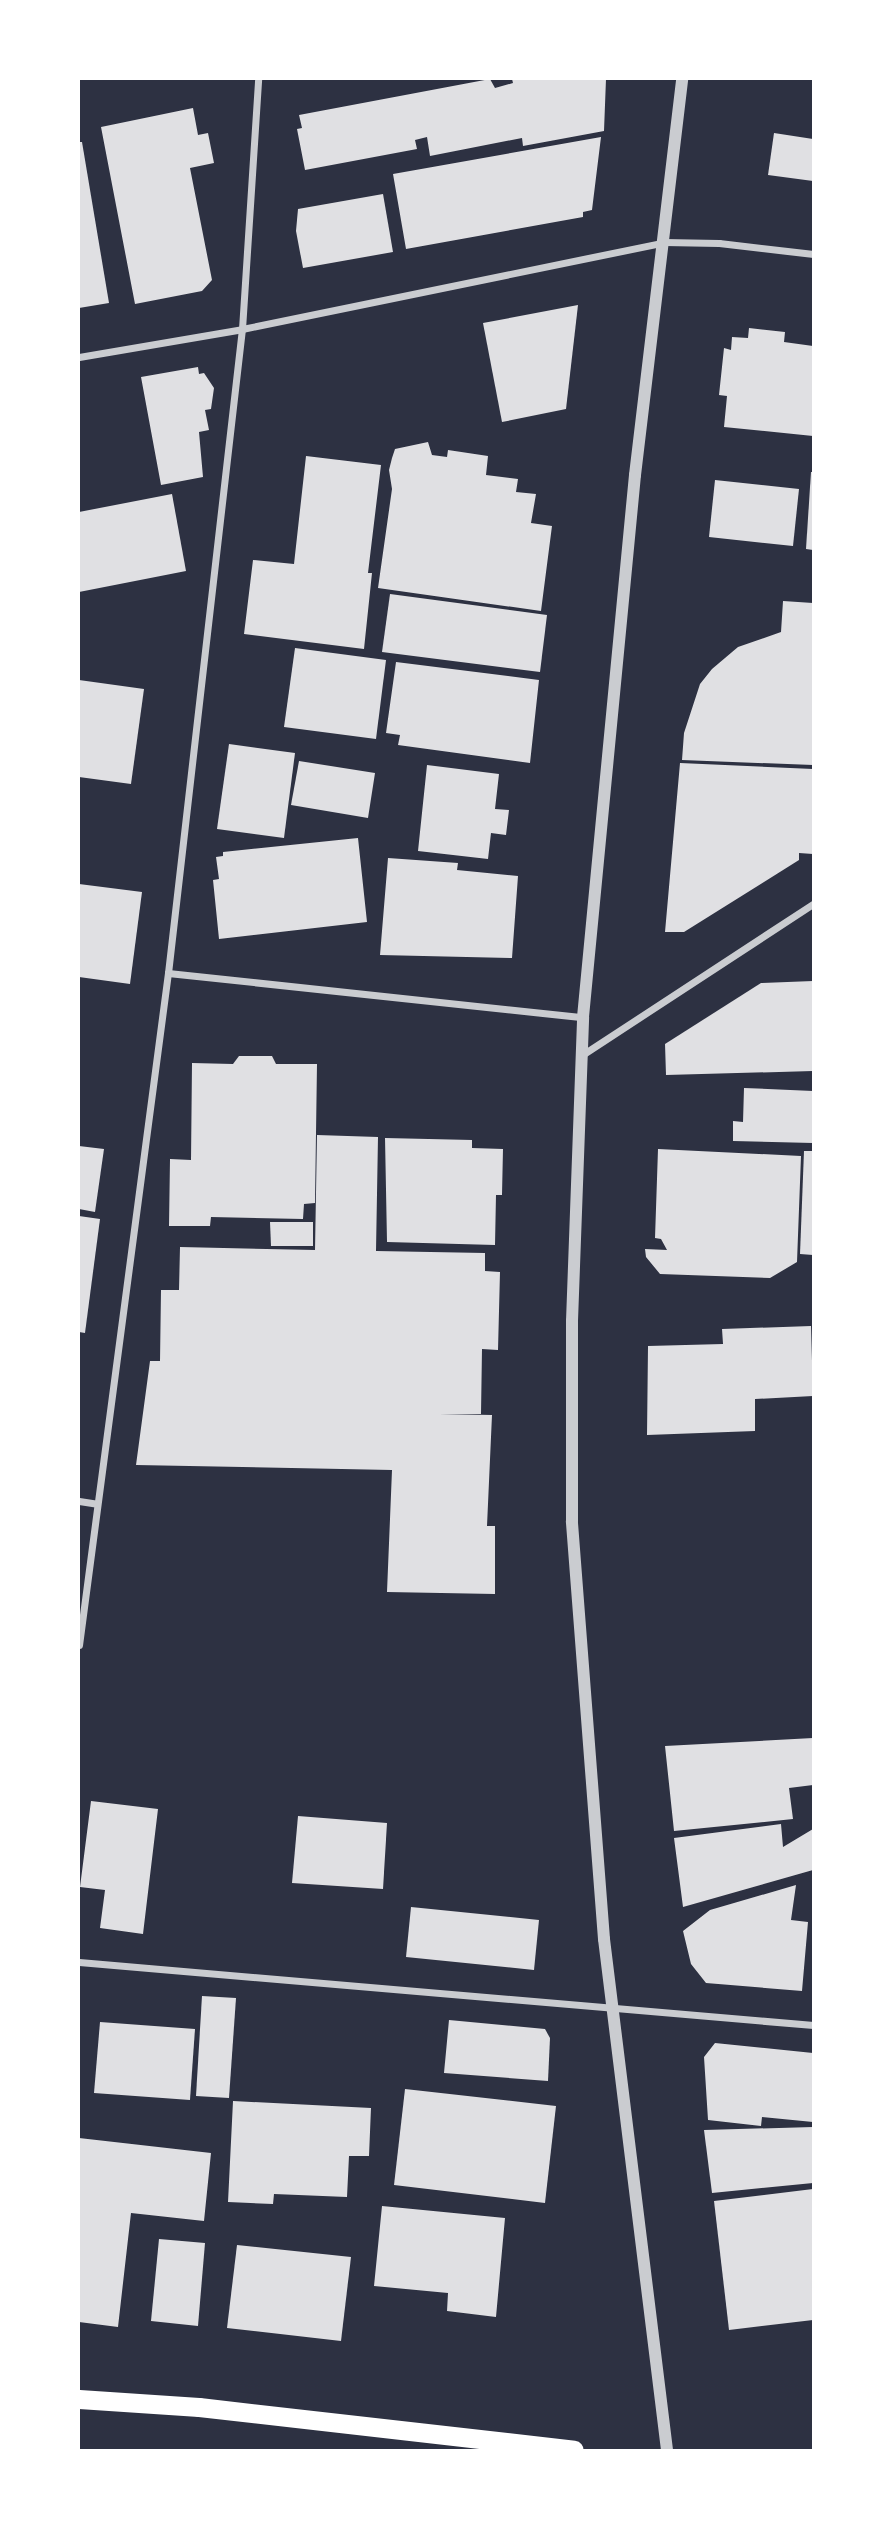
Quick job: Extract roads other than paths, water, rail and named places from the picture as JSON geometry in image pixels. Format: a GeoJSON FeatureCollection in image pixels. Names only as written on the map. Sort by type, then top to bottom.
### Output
{"type":"FeatureCollection","features":[{"type":"Feature","properties":{"kind":"highway"},"geometry":{"type":"LineString","coordinates":[[79,2399],[200,2407],[574,2450]]}},
{"type":"Feature","properties":{"kind":"street"},"geometry":{"type":"LineString","coordinates":[[79,1645],[168,973],[242,329],[258,79]]}},
{"type":"Feature","properties":{"kind":"street"},"geometry":{"type":"LineString","coordinates":[[667,2450],[611,2006],[572,1521],[572,1321],[583,1017],[635,475],[682,79]]}},
{"type":"Feature","properties":{"kind":"street"},"geometry":{"type":"LineString","coordinates":[[79,357],[242,329],[664,242],[719,243],[813,254]]}},
{"type":"Feature","properties":{"kind":"street"},"geometry":{"type":"LineString","coordinates":[[582,1055],[813,904]]}},
{"type":"Feature","properties":{"kind":"street"},"geometry":{"type":"LineString","coordinates":[[168,973],[583,1017]]}},
{"type":"Feature","properties":{"kind":"street"},"geometry":{"type":"LineString","coordinates":[[79,1502],[97,1504]]}},
{"type":"Feature","properties":{"kind":"street"},"geometry":{"type":"LineString","coordinates":[[79,1962],[813,2025]]}}]}
